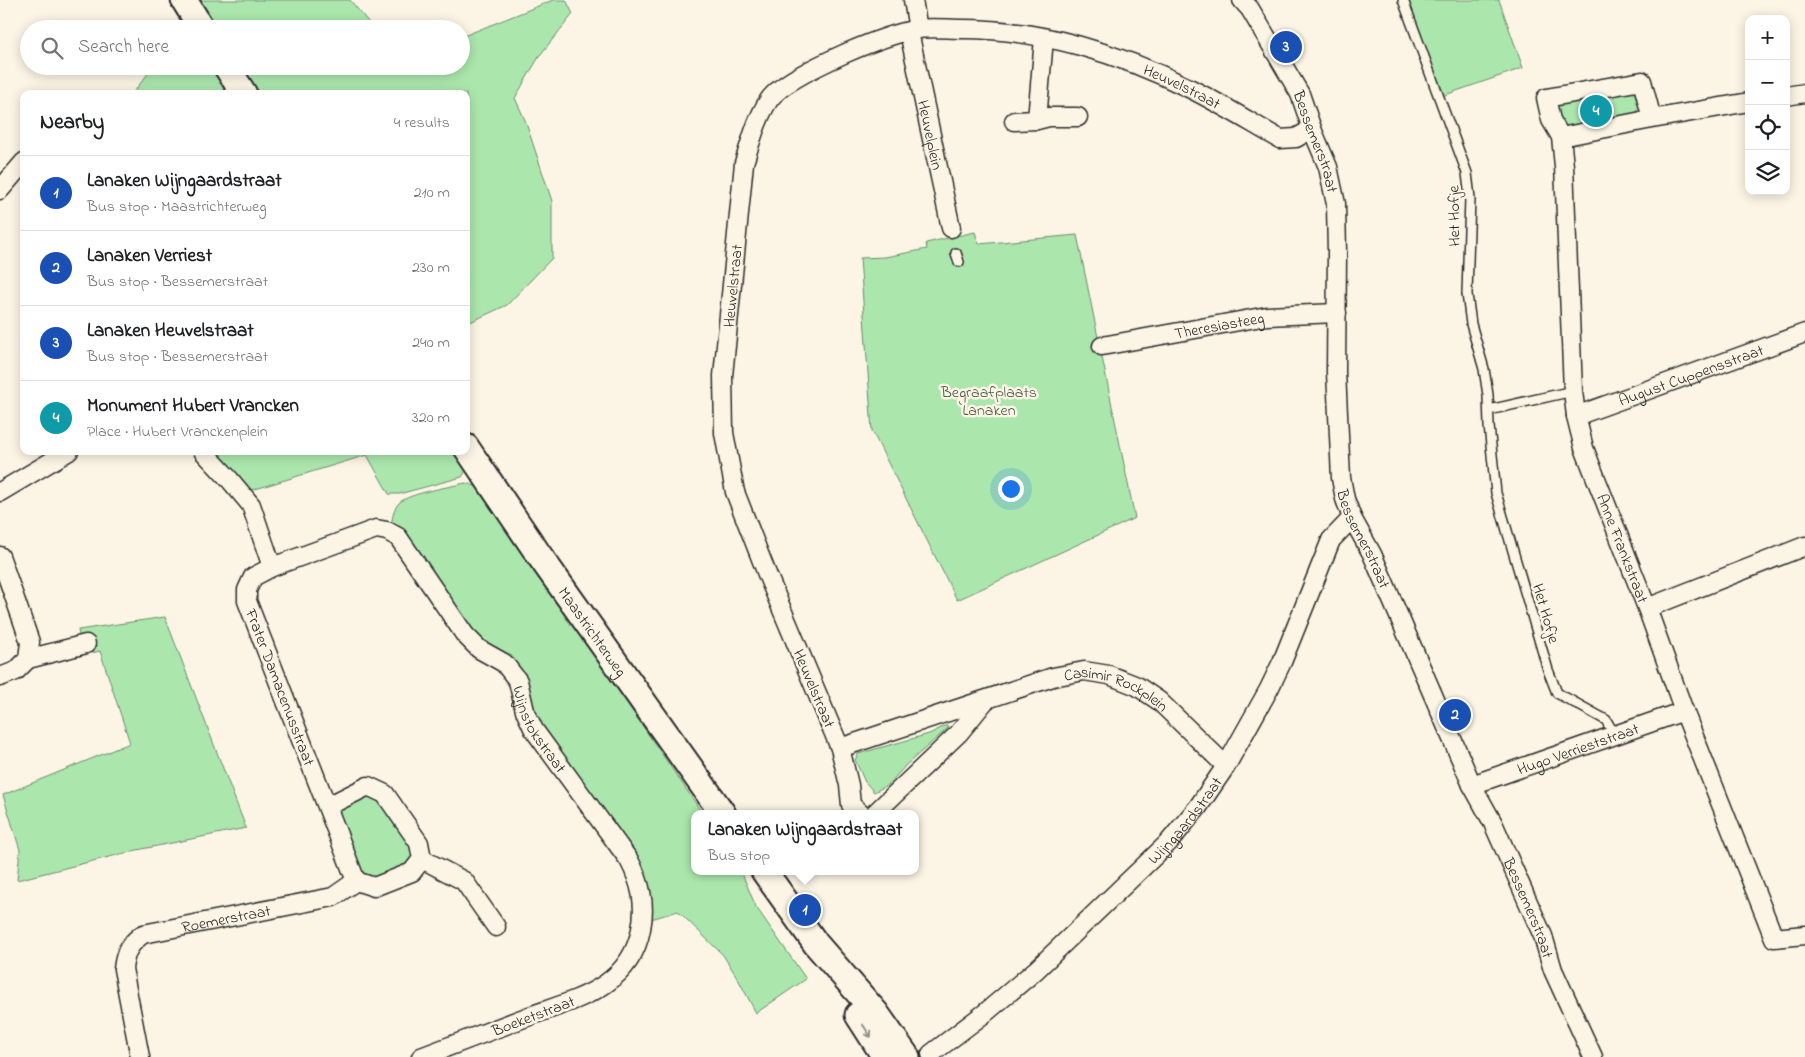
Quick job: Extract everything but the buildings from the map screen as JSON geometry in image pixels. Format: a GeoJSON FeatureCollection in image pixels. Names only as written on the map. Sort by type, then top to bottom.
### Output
{"type":"FeatureCollection","features":[{"type":"Feature","properties":{"kind":"main road"},"geometry":{"type":"LineString","coordinates":[[184,0],[196,20]]}},
{"type":"Feature","properties":{"kind":"main road"},"geometry":{"type":"LineString","coordinates":[[232,75],[241,90]]}},
{"type":"Feature","properties":{"kind":"main road","name":"Maastrichterweg"},"geometry":{"type":"LineString","coordinates":[[470,453],[538,555],[720,810]]}},
{"type":"Feature","properties":{"kind":"main road"},"geometry":{"type":"LineString","coordinates":[[767,875],[816,944],[876,1012],[919,1056]]}},
{"type":"Feature","properties":{"kind":"main road"},"geometry":{"type":"LineString","coordinates":[[816,944],[823,959],[866,1029],[886,1057]]}},
{"type":"Feature","properties":{"kind":"street","name":"Heuvelplein"},"geometry":{"type":"LineString","coordinates":[[913,0],[913,31],[952,233]]}},
{"type":"Feature","properties":{"kind":"street","name":"Bessemerstraat"},"geometry":{"type":"LineString","coordinates":[[1242,0],[1250,9],[1300,94],[1328,167],[1336,204],[1336,372],[1341,478],[1345,499],[1352,518],[1372,554],[1472,784],[1493,823],[1543,936],[1553,970],[1593,1057]]}},
{"type":"Feature","properties":{"kind":"street","name":"Heuvelstraat"},"geometry":{"type":"LineString","coordinates":[[840,748],[767,574],[735,492],[724,437],[723,376],[744,163],[753,132],[770,98],[792,80],[832,59],[882,38],[913,31],[985,29],[1044,38],[1102,52],[1191,90],[1280,139],[1296,138],[1312,129]]}},
{"type":"Feature","properties":{"kind":"street"},"geometry":{"type":"LineString","coordinates":[[1037,120],[1044,38]]}},
{"type":"Feature","properties":{"kind":"street"},"geometry":{"type":"LineString","coordinates":[[1652,119],[1642,81],[1546,98],[1551,120],[1561,137],[1745,103]]}},
{"type":"Feature","properties":{"kind":"street"},"geometry":{"type":"LineString","coordinates":[[1790,95],[1805,93]]}},
{"type":"Feature","properties":{"kind":"street"},"geometry":{"type":"LineString","coordinates":[[1014,121],[1037,120],[1049,117],[1078,117]]}},
{"type":"Feature","properties":{"kind":"street","name":"Anne Frankstraat"},"geometry":{"type":"LineString","coordinates":[[1561,137],[1564,166],[1573,390],[1576,416],[1584,448],[1647,608],[1684,711],[1774,938],[1805,935]]}},
{"type":"Feature","properties":{"kind":"street"},"geometry":{"type":"LineString","coordinates":[[0,190],[20,167]]}},
{"type":"Feature","properties":{"kind":"street","name":"Theresiasteeg"},"geometry":{"type":"LineString","coordinates":[[1102,346],[1268,316],[1336,313]]}},
{"type":"Feature","properties":{"kind":"street","name":"August Cuppensstraat"},"geometry":{"type":"LineString","coordinates":[[1576,416],[1805,332]]}},
{"type":"Feature","properties":{"kind":"street"},"geometry":{"type":"LineString","coordinates":[[0,492],[62,455]]}},
{"type":"Feature","properties":{"kind":"street"},"geometry":{"type":"LineString","coordinates":[[207,455],[251,505],[272,567]]}},
{"type":"Feature","properties":{"kind":"street","name":"Wijngaardstraat"},"geometry":{"type":"LineString","coordinates":[[919,1056],[985,1013],[1036,970],[1169,842],[1198,807],[1226,766],[1269,689],[1282,662],[1331,540],[1352,518]]}},
{"type":"Feature","properties":{"kind":"street","name":"Wijnstokstraat"},"geometry":{"type":"LineString","coordinates":[[272,567],[376,529],[388,531],[398,537],[465,635],[479,649],[504,664],[518,681],[525,711],[534,730],[629,860],[638,876],[643,898],[643,919],[638,942],[629,962],[614,978]]}},
{"type":"Feature","properties":{"kind":"street"},"geometry":{"type":"LineString","coordinates":[[1647,608],[1805,546]]}},
{"type":"Feature","properties":{"kind":"street"},"geometry":{"type":"LineString","coordinates":[[0,556],[30,642],[28,659]]}},
{"type":"Feature","properties":{"kind":"street","name":"Frater Damacenusstraat"},"geometry":{"type":"LineString","coordinates":[[272,567],[253,577],[247,590],[247,601],[328,806]]}},
{"type":"Feature","properties":{"kind":"street"},"geometry":{"type":"LineString","coordinates":[[0,676],[16,671],[28,659],[86,644]]}},
{"type":"Feature","properties":{"kind":"street","name":"Casimir Rockplein"},"geometry":{"type":"LineString","coordinates":[[840,748],[1053,677],[1084,671],[1109,675],[1137,686],[1158,701],[1226,766]]}},
{"type":"Feature","properties":{"kind":"street"},"geometry":{"type":"LineString","coordinates":[[878,810],[959,733],[985,701]]}},
{"type":"Feature","properties":{"kind":"street","name":"Hugo Verrieststraat"},"geometry":{"type":"LineString","coordinates":[[1472,784],[1684,711]]}},
{"type":"Feature","properties":{"kind":"street"},"geometry":{"type":"LineString","coordinates":[[840,748],[849,785],[851,805],[857,810]]}},
{"type":"Feature","properties":{"kind":"street"},"geometry":{"type":"LineString","coordinates":[[368,786],[378,790],[385,794],[419,843],[422,858],[412,872],[374,887],[356,881],[328,806],[368,786]]}},
{"type":"Feature","properties":{"kind":"street"},"geometry":{"type":"LineString","coordinates":[[422,858],[464,881],[496,927]]}},
{"type":"Feature","properties":{"kind":"street","name":"Roemerstraat"},"geometry":{"type":"LineString","coordinates":[[140,1057],[123,969],[125,954],[131,943],[143,934],[333,897],[356,881]]}},
{"type":"Feature","properties":{"kind":"street","name":"Boeketstraat"},"geometry":{"type":"LineString","coordinates":[[421,1057],[588,994],[614,978]]}},
{"type":"Feature","properties":{"kind":"lane","name":"Het Hofje"},"geometry":{"type":"LineString","coordinates":[[1403,0],[1467,174],[1470,198],[1468,294],[1470,324],[1484,368],[1496,493],[1548,670],[1557,693],[1606,720],[1615,736]]}},
{"type":"Feature","properties":{"kind":"lane"},"geometry":{"type":"LineString","coordinates":[[956,253],[958,262]]}},
{"type":"Feature","properties":{"kind":"lane"},"geometry":{"type":"LineString","coordinates":[[1489,410],[1573,390]]}},
{"type":"Feature","properties":{"kind":"green space"},"geometry":{"type":"Polygon","coordinates":[[[350,0],[367,20],[213,20],[201,1],[350,0]]]}},
{"type":"Feature","properties":{"kind":"green space"},"geometry":{"type":"Polygon","coordinates":[[[553,0],[566,0],[573,14],[540,55],[515,98],[525,120],[552,201],[552,258],[507,305],[470,322],[470,90],[256,90],[246,75],[470,75],[470,33],[553,0]]]}},
{"type":"Feature","properties":{"kind":"green space"},"geometry":{"type":"Polygon","coordinates":[[[1406,0],[1499,0],[1523,68],[1442,96],[1406,0]]]}},
{"type":"Feature","properties":{"kind":"green space"},"geometry":{"type":"Polygon","coordinates":[[[147,75],[216,75],[225,90],[135,90],[147,75]]]}},
{"type":"Feature","properties":{"kind":"green space"},"geometry":{"type":"Polygon","coordinates":[[[1634,91],[1638,94],[1642,104],[1636,113],[1569,127],[1564,126],[1555,110],[1560,103],[1634,91]]]}},
{"type":"Feature","properties":{"kind":"green space","name":"Begraafplaats Lanaken"},"geometry":{"type":"Polygon","coordinates":[[[975,232],[979,244],[1077,235],[1135,518],[957,600],[872,431],[860,258],[885,257],[927,249],[926,243],[975,232]]]}},
{"type":"Feature","properties":{"kind":"green space"},"geometry":{"type":"Polygon","coordinates":[[[217,455],[367,455],[249,491],[217,455]]]}},
{"type":"Feature","properties":{"kind":"green space"},"geometry":{"type":"Polygon","coordinates":[[[367,455],[458,455],[467,469],[462,477],[399,494],[389,494],[367,455]]]}},
{"type":"Feature","properties":{"kind":"green space"},"geometry":{"type":"Polygon","coordinates":[[[465,483],[479,487],[700,810],[691,810],[691,875],[743,875],[756,907],[806,979],[756,1013],[723,955],[678,911],[651,919],[649,903],[542,730],[500,654],[475,635],[391,525],[393,513],[399,503],[420,493],[465,483]]]}},
{"type":"Feature","properties":{"kind":"green space"},"geometry":{"type":"Polygon","coordinates":[[[165,617],[246,828],[137,850],[17,880],[20,850],[3,795],[130,743],[100,651],[83,655],[78,630],[165,617]]]}},
{"type":"Feature","properties":{"kind":"green space"},"geometry":{"type":"Polygon","coordinates":[[[947,725],[947,729],[907,764],[888,785],[874,792],[865,782],[855,760],[858,754],[929,734],[947,725]]]}},
{"type":"Feature","properties":{"kind":"green space"},"geometry":{"type":"Polygon","coordinates":[[[372,792],[416,845],[417,859],[376,882],[363,880],[337,808],[372,792]]]}},
{"type":"Feature","properties":{"kind":"place","name":"Lanaken Heuvelstraat"},"geometry":{"type":"Point","coordinates":[1286,47]}},
{"type":"Feature","properties":{"kind":"place","name":"Monument Hubert Vrancken"},"geometry":{"type":"Point","coordinates":[1596,111]}},
{"type":"Feature","properties":{"kind":"place","name":"Lanaken Verriest"},"geometry":{"type":"Point","coordinates":[1455,715]}},
{"type":"Feature","properties":{"kind":"place","name":"Lanaken Wijngaardstraat"},"geometry":{"type":"Point","coordinates":[805,910]}}]}
